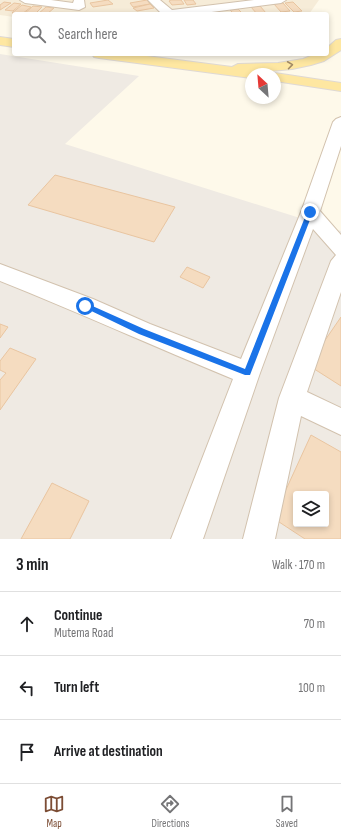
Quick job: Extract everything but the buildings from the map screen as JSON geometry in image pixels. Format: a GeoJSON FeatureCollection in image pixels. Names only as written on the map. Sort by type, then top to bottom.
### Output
{"type":"FeatureCollection","features":[{"type":"Feature","properties":{"kind":"main road"},"geometry":{"type":"LineString","coordinates":[[0,41],[12,43]]}},
{"type":"Feature","properties":{"kind":"main road"},"geometry":{"type":"LineString","coordinates":[[329,53],[341,44]]}},
{"type":"Feature","properties":{"kind":"main road"},"geometry":{"type":"LineString","coordinates":[[115,56],[245,73]]}},
{"type":"Feature","properties":{"kind":"main road"},"geometry":{"type":"LineString","coordinates":[[209,68],[274,67],[307,62],[324,56]]}},
{"type":"Feature","properties":{"kind":"main road"},"geometry":{"type":"LineString","coordinates":[[281,78],[341,86]]}},
{"type":"Feature","properties":{"kind":"street"},"geometry":{"type":"LineString","coordinates":[[25,0],[79,7],[79,0]]}},
{"type":"Feature","properties":{"kind":"street"},"geometry":{"type":"LineString","coordinates":[[153,0],[167,12]]}},
{"type":"Feature","properties":{"kind":"street"},"geometry":{"type":"LineString","coordinates":[[185,12],[281,0]]}},
{"type":"Feature","properties":{"kind":"street"},"geometry":{"type":"LineString","coordinates":[[187,539],[248,373],[310,212],[341,122]]}},
{"type":"Feature","properties":{"kind":"street"},"geometry":{"type":"LineString","coordinates":[[310,212],[341,249]]}},
{"type":"Feature","properties":{"kind":"street"},"geometry":{"type":"LineString","coordinates":[[259,539],[292,398],[341,261]]}},
{"type":"Feature","properties":{"kind":"street"},"geometry":{"type":"LineString","coordinates":[[0,272],[248,373]]}},
{"type":"Feature","properties":{"kind":"street"},"geometry":{"type":"LineString","coordinates":[[292,398],[341,422]]}},
{"type":"Feature","properties":{"kind":"shaded area"},"geometry":{"type":"Polygon","coordinates":[[[0,0],[319,0],[310,12],[12,12],[12,17],[0,15],[0,0]]]}},
{"type":"Feature","properties":{"kind":"shaded area"},"geometry":{"type":"Polygon","coordinates":[[[0,54],[139,76],[65,144],[341,231],[341,539],[0,539],[0,54]]]}},
{"type":"Feature","properties":{"kind":"route"},"geometry":{"type":"LineString","coordinates":[[85,306],[142,331],[248,373],[310,212]]}}]}
